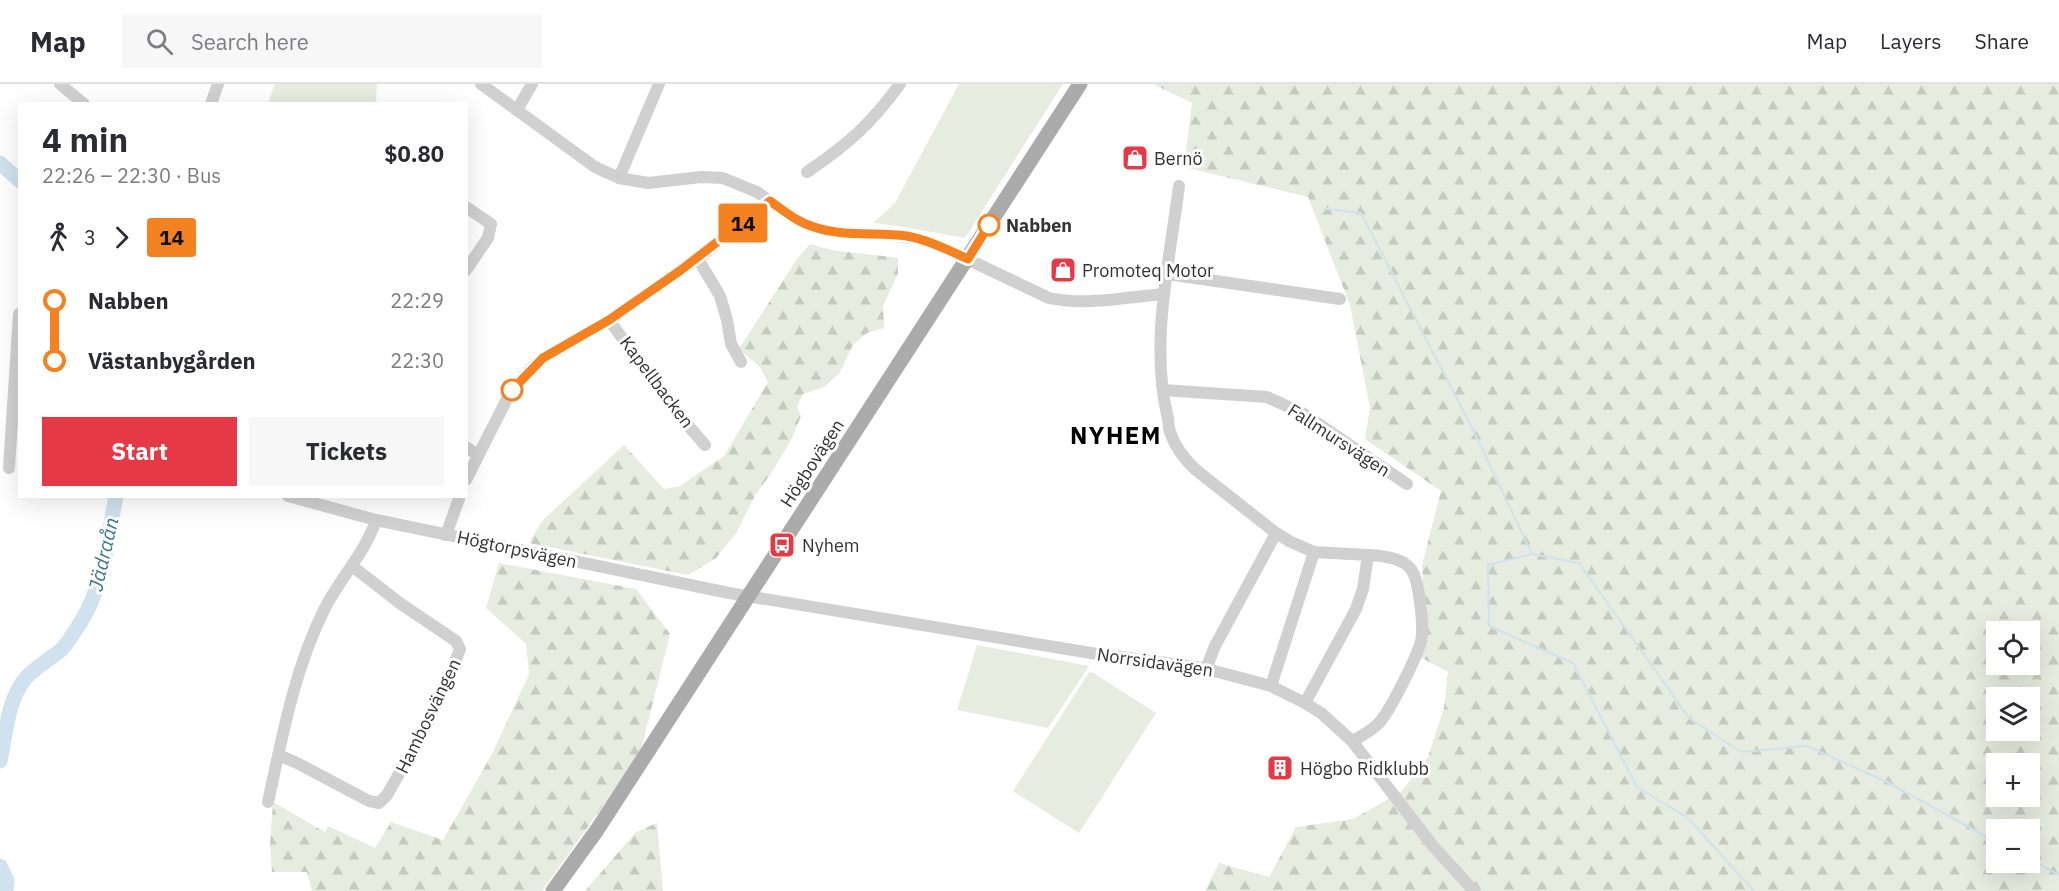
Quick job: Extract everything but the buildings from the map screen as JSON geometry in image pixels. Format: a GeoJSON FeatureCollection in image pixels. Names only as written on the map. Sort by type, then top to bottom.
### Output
{"type":"FeatureCollection","features":[{"type":"Feature","properties":{"kind":"main road","name":"Högbovägen"},"geometry":{"type":"LineString","coordinates":[[553,891],[597,830],[1080,84]]}},
{"type":"Feature","properties":{"kind":"street"},"geometry":{"type":"LineString","coordinates":[[60,84],[82,102]]}},
{"type":"Feature","properties":{"kind":"street"},"geometry":{"type":"LineString","coordinates":[[212,102],[218,84]]}},
{"type":"Feature","properties":{"kind":"street"},"geometry":{"type":"LineString","coordinates":[[481,84],[595,167],[619,178],[648,183],[702,177],[723,178],[745,185],[794,218],[813,227],[828,231],[908,237],[946,249],[1034,292],[1064,301],[1164,294]]}},
{"type":"Feature","properties":{"kind":"street"},"geometry":{"type":"LineString","coordinates":[[517,110],[532,84]]}},
{"type":"Feature","properties":{"kind":"street"},"geometry":{"type":"LineString","coordinates":[[619,178],[659,84]]}},
{"type":"Feature","properties":{"kind":"street"},"geometry":{"type":"LineString","coordinates":[[807,172],[844,147],[876,116],[900,84]]}},
{"type":"Feature","properties":{"kind":"street"},"geometry":{"type":"LineString","coordinates":[[1179,186],[1164,294],[1161,340],[1163,390],[1170,431],[1184,458],[1291,543],[1314,552],[1352,553],[1398,560],[1406,564],[1414,575],[1422,634],[1416,653],[1386,714],[1376,726],[1352,741]]}},
{"type":"Feature","properties":{"kind":"street"},"geometry":{"type":"LineString","coordinates":[[468,476],[516,384],[543,358],[609,320],[698,259],[770,201]]}},
{"type":"Feature","properties":{"kind":"street"},"geometry":{"type":"LineString","coordinates":[[468,208],[491,224],[488,238],[468,267]]}},
{"type":"Feature","properties":{"kind":"street"},"geometry":{"type":"LineString","coordinates":[[698,259],[720,296],[728,320],[731,344],[741,362]]}},
{"type":"Feature","properties":{"kind":"street"},"geometry":{"type":"LineString","coordinates":[[1167,274],[1340,299]]}},
{"type":"Feature","properties":{"kind":"street","name":"Kapellbacken"},"geometry":{"type":"LineString","coordinates":[[609,320],[678,414],[705,444]]}},
{"type":"Feature","properties":{"kind":"street"},"geometry":{"type":"LineString","coordinates":[[10,468],[18,331]]}},
{"type":"Feature","properties":{"kind":"street","name":"Fallmursvägen"},"geometry":{"type":"LineString","coordinates":[[1163,390],[1267,397],[1304,414],[1407,484]]}},
{"type":"Feature","properties":{"kind":"street"},"geometry":{"type":"LineString","coordinates":[[468,448],[478,455]]}},
{"type":"Feature","properties":{"kind":"street","name":"Högtorpsvägen"},"geometry":{"type":"LineString","coordinates":[[295,498],[376,520],[748,596]]}},
{"type":"Feature","properties":{"kind":"street"},"geometry":{"type":"LineString","coordinates":[[446,535],[459,498]]}},
{"type":"Feature","properties":{"kind":"street"},"geometry":{"type":"LineString","coordinates":[[268,802],[292,698],[306,650],[324,609],[372,534],[376,520]]}},
{"type":"Feature","properties":{"kind":"street"},"geometry":{"type":"LineString","coordinates":[[1206,669],[1215,646],[1276,533]]}},
{"type":"Feature","properties":{"kind":"street"},"geometry":{"type":"LineString","coordinates":[[1270,686],[1314,552]]}},
{"type":"Feature","properties":{"kind":"street"},"geometry":{"type":"LineString","coordinates":[[1305,703],[1356,609],[1363,589],[1368,555]]}},
{"type":"Feature","properties":{"kind":"street","name":"Hambosvängen"},"geometry":{"type":"LineString","coordinates":[[279,755],[369,801],[379,803],[387,795],[424,731],[457,657],[460,649],[456,640],[401,604],[352,566]]}},
{"type":"Feature","properties":{"kind":"street","name":"Norrsidavägen"},"geometry":{"type":"LineString","coordinates":[[748,596],[1092,653],[1206,669],[1270,686],[1322,713],[1352,741],[1433,846],[1474,891]]}},
{"type":"Feature","properties":{"kind":"green space"},"geometry":{"type":"Polygon","coordinates":[[[275,84],[377,84],[376,102],[268,102],[275,84]]]}},
{"type":"Feature","properties":{"kind":"green space"},"geometry":{"type":"Polygon","coordinates":[[[959,84],[1063,84],[965,238],[873,223],[895,203],[959,84]]]}},
{"type":"Feature","properties":{"kind":"green space"},"geometry":{"type":"Polygon","coordinates":[[[1153,84],[2059,84],[2059,891],[1205,891],[1219,863],[1269,877],[1296,827],[1353,819],[1401,792],[1428,757],[1444,708],[1448,672],[1420,657],[1426,637],[1422,565],[1441,491],[1365,439],[1370,408],[1350,305],[1308,197],[1184,167],[1192,103],[1153,84]]]}},
{"type":"Feature","properties":{"kind":"green space"},"geometry":{"type":"Polygon","coordinates":[[[810,244],[843,252],[898,258],[898,274],[883,306],[884,328],[867,333],[853,345],[839,374],[824,387],[803,394],[797,407],[801,416],[791,440],[756,494],[736,533],[716,558],[688,575],[529,543],[542,521],[624,445],[664,489],[680,486],[724,456],[768,382],[760,367],[739,349],[797,259],[810,244]]]}},
{"type":"Feature","properties":{"kind":"green space"},"geometry":{"type":"Polygon","coordinates":[[[499,563],[636,589],[670,634],[640,754],[542,891],[312,891],[307,872],[272,872],[270,845],[273,802],[325,832],[328,826],[375,848],[391,822],[443,840],[492,754],[529,674],[526,644],[486,608],[499,563]]]}},
{"type":"Feature","properties":{"kind":"green space"},"geometry":{"type":"Polygon","coordinates":[[[977,645],[1089,666],[1048,728],[957,710],[977,645]]]}},
{"type":"Feature","properties":{"kind":"green space"},"geometry":{"type":"Polygon","coordinates":[[[1090,671],[1156,713],[1079,833],[1013,791],[1090,671]]]}},
{"type":"Feature","properties":{"kind":"green space"},"geometry":{"type":"Polygon","coordinates":[[[657,823],[663,891],[585,891],[636,832],[657,823]]]}},
{"type":"Feature","properties":{"kind":"waterway","name":"Jädraån"},"geometry":{"type":"LineString","coordinates":[[0,163],[18,179]]}},
{"type":"Feature","properties":{"kind":"waterway"},"geometry":{"type":"LineString","coordinates":[[1327,209],[1361,213],[1473,430],[1532,554],[1579,563],[1689,718],[1741,752],[1807,746],[1887,782],[1986,836]]}},
{"type":"Feature","properties":{"kind":"waterway","name":"Jädraån"},"geometry":{"type":"LineString","coordinates":[[0,761],[8,718],[19,688],[33,671],[64,647],[89,606],[104,560],[116,498]]}},
{"type":"Feature","properties":{"kind":"waterway"},"geometry":{"type":"LineString","coordinates":[[1532,554],[1488,565],[1489,626],[1573,663],[1637,787],[1688,818],[1754,891]]}},
{"type":"Feature","properties":{"kind":"waterway"},"geometry":{"type":"LineString","coordinates":[[2040,865],[2059,875]]}},
{"type":"Feature","properties":{"kind":"waterway","name":"Jädraån"},"geometry":{"type":"LineString","coordinates":[[0,866],[7,881],[6,891]]}},
{"type":"Feature","properties":{"kind":"bus line","name":"14"},"geometry":{"type":"LineString","coordinates":[[512,390],[543,358],[609,320],[698,259],[770,201],[794,218],[813,227],[828,231],[890,235],[923,240],[968,259],[989,225]]}},
{"type":"Feature","properties":{"kind":"place","name":"Bernö"},"geometry":{"type":"Point","coordinates":[1135,158]}},
{"type":"Feature","properties":{"kind":"place","name":"Nabben"},"geometry":{"type":"Point","coordinates":[989,225]}},
{"type":"Feature","properties":{"kind":"place","name":"Promoteq Motor"},"geometry":{"type":"Point","coordinates":[1063,270]}},
{"type":"Feature","properties":{"kind":"place","name":"Nyhem"},"geometry":{"type":"Point","coordinates":[782,545]}},
{"type":"Feature","properties":{"kind":"place","name":"Högbo Ridklubb"},"geometry":{"type":"Point","coordinates":[1280,768]}},
{"type":"Feature","properties":{"kind":"district","name":"NYHEM"},"geometry":{"type":"Point","coordinates":[1116,435]}}]}
